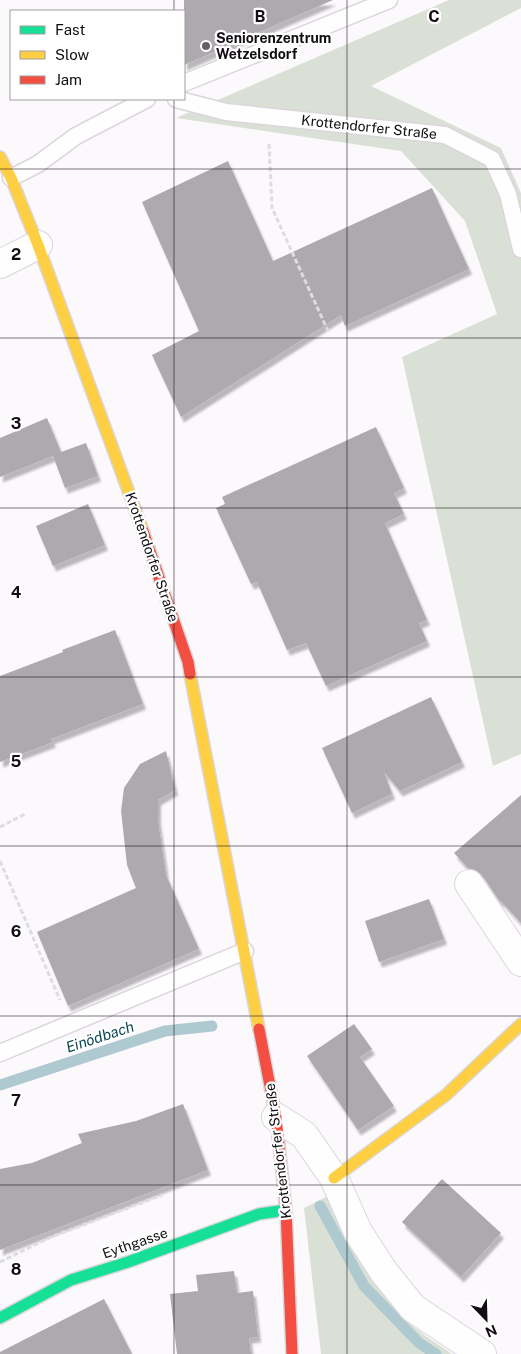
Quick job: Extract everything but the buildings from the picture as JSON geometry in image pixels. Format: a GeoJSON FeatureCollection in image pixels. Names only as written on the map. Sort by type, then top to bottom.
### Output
{"type":"FeatureCollection","features":[{"type":"Feature","properties":{"kind":"street","name":"Krottendorfer Straße"},"geometry":{"type":"LineString","coordinates":[[0,157],[11,178],[38,245],[132,497],[188,662],[276,1117],[286,1210],[292,1354]]}},
{"type":"Feature","properties":{"kind":"street"},"geometry":{"type":"LineString","coordinates":[[0,264],[38,245]]}},
{"type":"Feature","properties":{"kind":"street"},"geometry":{"type":"LineString","coordinates":[[470,884],[521,962]]}},
{"type":"Feature","properties":{"kind":"street"},"geometry":{"type":"LineString","coordinates":[[334,1178],[446,1095],[521,1024]]}},
{"type":"Feature","properties":{"kind":"street"},"geometry":{"type":"LineString","coordinates":[[276,1117],[304,1135],[334,1178],[358,1232],[384,1272],[413,1308],[482,1354]]}},
{"type":"Feature","properties":{"kind":"street","name":"Eythgasse"},"geometry":{"type":"LineString","coordinates":[[0,1318],[71,1280],[128,1262],[259,1214],[286,1210]]}},
{"type":"Feature","properties":{"kind":"lane"},"geometry":{"type":"LineString","coordinates":[[185,83],[389,0]]}},
{"type":"Feature","properties":{"kind":"lane"},"geometry":{"type":"LineString","coordinates":[[11,178],[38,164],[76,136],[145,100]]}},
{"type":"Feature","properties":{"kind":"lane","name":"Krottendorfer Straße"},"geometry":{"type":"LineString","coordinates":[[180,100],[226,112],[445,135],[492,159],[508,194],[521,249]]}},
{"type":"Feature","properties":{"kind":"lane"},"geometry":{"type":"LineString","coordinates":[[0,1053],[245,951]]}},
{"type":"Feature","properties":{"kind":"path"},"geometry":{"type":"LineString","coordinates":[[267,116],[272,208],[328,332]]}},
{"type":"Feature","properties":{"kind":"path"},"geometry":{"type":"LineString","coordinates":[[0,827],[25,814]]}},
{"type":"Feature","properties":{"kind":"path"},"geometry":{"type":"LineString","coordinates":[[0,861],[70,1024]]}},
{"type":"Feature","properties":{"kind":"path"},"geometry":{"type":"LineString","coordinates":[[0,1262],[51,1237],[162,1195]]}},
{"type":"Feature","properties":{"kind":"shaded area"},"geometry":{"type":"Polygon","coordinates":[[[449,0],[521,0],[521,8],[371,86],[501,148],[521,193],[521,754],[493,766],[402,357],[497,314],[465,221],[401,151],[176,118],[449,0]]]}},
{"type":"Feature","properties":{"kind":"shaded area"},"geometry":{"type":"Polygon","coordinates":[[[328,1196],[365,1266],[387,1299],[414,1327],[452,1354],[321,1354],[304,1208],[328,1196]]]}},
{"type":"Feature","properties":{"kind":"waterway","name":"Einödbach"},"geometry":{"type":"LineString","coordinates":[[0,1085],[165,1031],[212,1026]]}},
{"type":"Feature","properties":{"kind":"waterway","name":"Einödbach"},"geometry":{"type":"LineString","coordinates":[[320,1206],[364,1286],[419,1343],[436,1354]]}},
{"type":"Feature","properties":{"kind":"traffic: fast"},"geometry":{"type":"LineString","coordinates":[[0,1318],[71,1280],[128,1262],[259,1214],[286,1210]]}},
{"type":"Feature","properties":{"kind":"traffic: slow"},"geometry":{"type":"LineString","coordinates":[[0,157],[11,178],[38,245],[143,531]]}},
{"type":"Feature","properties":{"kind":"traffic: slow"},"geometry":{"type":"LineString","coordinates":[[190,674],[259,1029]]}},
{"type":"Feature","properties":{"kind":"traffic: slow"},"geometry":{"type":"LineString","coordinates":[[334,1178],[446,1095],[521,1024]]}},
{"type":"Feature","properties":{"kind":"traffic: jam"},"geometry":{"type":"LineString","coordinates":[[143,531],[188,662],[190,674]]}},
{"type":"Feature","properties":{"kind":"traffic: jam"},"geometry":{"type":"LineString","coordinates":[[259,1029],[276,1117],[286,1210],[292,1354]]}},
{"type":"Feature","properties":{"kind":"place","name":"Seniorenzentrum Wetzelsdorf"},"geometry":{"type":"Point","coordinates":[206,46]}}]}
